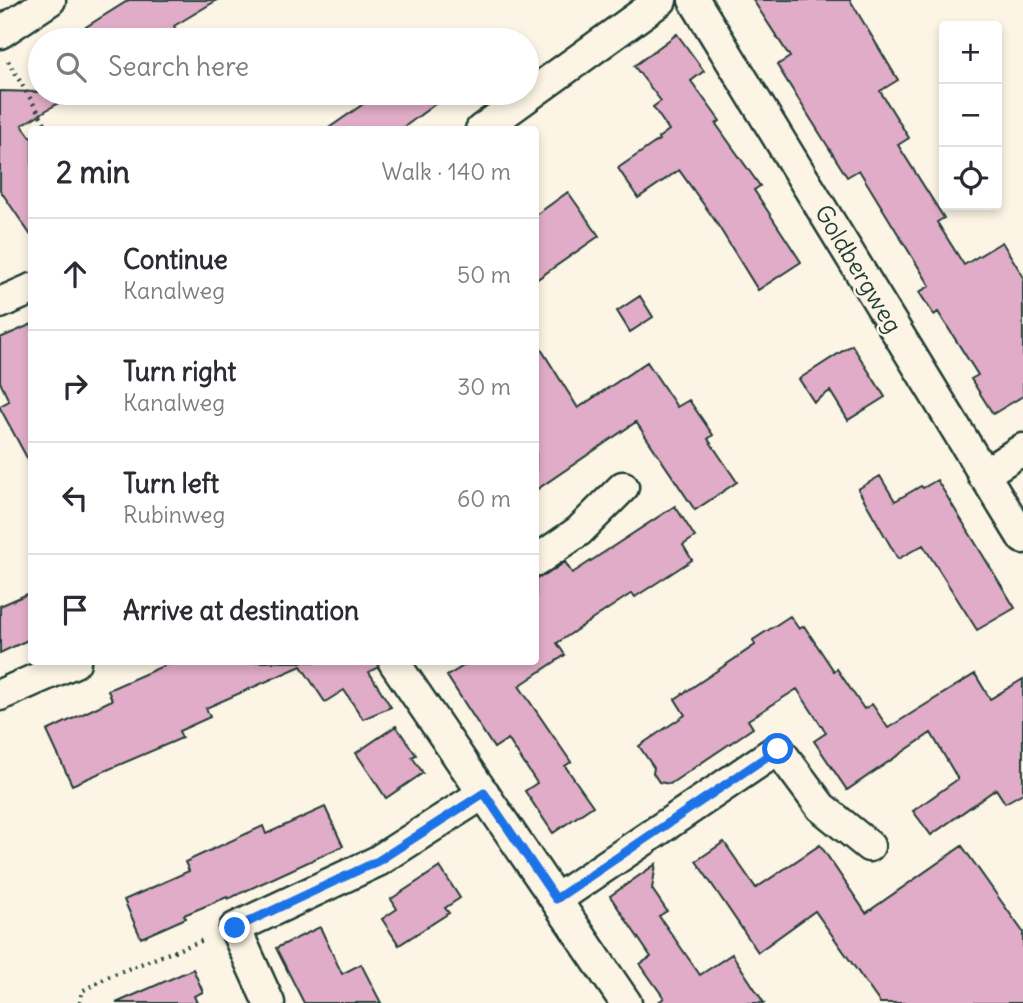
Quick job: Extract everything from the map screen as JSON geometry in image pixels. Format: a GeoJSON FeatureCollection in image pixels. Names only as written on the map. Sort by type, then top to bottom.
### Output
{"type":"FeatureCollection","features":[{"type":"Feature","properties":{"kind":"street"},"geometry":{"type":"LineString","coordinates":[[3,45],[50,0]]}},
{"type":"Feature","properties":{"kind":"street"},"geometry":{"type":"LineString","coordinates":[[539,88],[661,0]]}},
{"type":"Feature","properties":{"kind":"street","name":"Goldbergweg"},"geometry":{"type":"LineString","coordinates":[[694,0],[1023,538]]}},
{"type":"Feature","properties":{"kind":"street"},"geometry":{"type":"LineString","coordinates":[[487,126],[516,105]]}},
{"type":"Feature","properties":{"kind":"street"},"geometry":{"type":"LineString","coordinates":[[0,303],[28,291]]}},
{"type":"Feature","properties":{"kind":"street"},"geometry":{"type":"LineString","coordinates":[[983,475],[1023,449]]}},
{"type":"Feature","properties":{"kind":"street"},"geometry":{"type":"LineString","coordinates":[[539,559],[579,531],[623,487]]}},
{"type":"Feature","properties":{"kind":"street"},"geometry":{"type":"LineString","coordinates":[[0,695],[68,665]]}},
{"type":"Feature","properties":{"kind":"street"},"geometry":{"type":"LineString","coordinates":[[396,665],[626,1003]]}},
{"type":"Feature","properties":{"kind":"street"},"geometry":{"type":"LineString","coordinates":[[556,899],[778,749],[821,807],[870,846]]}},
{"type":"Feature","properties":{"kind":"street"},"geometry":{"type":"LineString","coordinates":[[269,1003],[235,928],[378,861],[484,793]]}},
{"type":"Feature","properties":{"kind":"path"},"geometry":{"type":"LineString","coordinates":[[3,45],[28,91]]}},
{"type":"Feature","properties":{"kind":"path"},"geometry":{"type":"LineString","coordinates":[[35,105],[47,126]]}},
{"type":"Feature","properties":{"kind":"path"},"geometry":{"type":"LineString","coordinates":[[80,1003],[82,991],[112,975],[235,928]]}},
{"type":"Feature","properties":{"kind":"building"},"geometry":{"type":"Polygon","coordinates":[[[129,0],[217,0],[174,26],[175,28],[84,28],[129,0]]]}},
{"type":"Feature","properties":{"kind":"building"},"geometry":{"type":"Polygon","coordinates":[[[753,0],[850,0],[898,80],[880,91],[909,138],[898,145],[944,218],[937,222],[964,265],[1002,242],[1023,276],[1023,396],[993,414],[971,379],[978,375],[938,312],[934,315],[919,292],[930,286],[859,170],[847,177],[777,65],[790,57],[753,0]]]}},
{"type":"Feature","properties":{"kind":"building"},"geometry":{"type":"Polygon","coordinates":[[[677,34],[704,71],[691,81],[720,121],[716,124],[760,186],[754,190],[801,262],[758,290],[714,219],[679,170],[638,198],[618,168],[669,130],[653,107],[661,101],[634,66],[677,34]]]}},
{"type":"Feature","properties":{"kind":"building"},"geometry":{"type":"Polygon","coordinates":[[[0,91],[28,92],[28,105],[55,105],[22,125],[28,133],[28,231],[0,190],[0,91]]]}},
{"type":"Feature","properties":{"kind":"building"},"geometry":{"type":"Polygon","coordinates":[[[362,105],[434,105],[405,126],[332,126],[362,105]]]}},
{"type":"Feature","properties":{"kind":"building"},"geometry":{"type":"Polygon","coordinates":[[[568,192],[599,236],[539,278],[539,213],[568,192]]]}},
{"type":"Feature","properties":{"kind":"building"},"geometry":{"type":"Polygon","coordinates":[[[640,296],[653,317],[630,332],[617,311],[640,296]]]}},
{"type":"Feature","properties":{"kind":"building"},"geometry":{"type":"Polygon","coordinates":[[[28,326],[28,460],[0,408],[9,401],[0,382],[0,338],[28,326]]]}},
{"type":"Feature","properties":{"kind":"building"},"geometry":{"type":"Polygon","coordinates":[[[852,345],[885,397],[848,420],[830,391],[814,402],[799,379],[852,345]]]}},
{"type":"Feature","properties":{"kind":"building"},"geometry":{"type":"Polygon","coordinates":[[[539,346],[578,408],[647,362],[677,407],[689,400],[713,435],[708,439],[737,482],[695,510],[636,422],[539,488],[539,346]]]}},
{"type":"Feature","properties":{"kind":"building"},"geometry":{"type":"Polygon","coordinates":[[[880,476],[895,501],[937,480],[1015,608],[977,630],[923,545],[898,559],[858,489],[880,476]]]}},
{"type":"Feature","properties":{"kind":"building"},"geometry":{"type":"Polygon","coordinates":[[[675,506],[695,537],[683,545],[692,560],[635,597],[632,593],[557,643],[565,655],[519,686],[571,762],[565,766],[593,806],[553,833],[525,791],[537,783],[508,739],[494,748],[447,676],[465,665],[539,665],[539,577],[565,562],[572,573],[675,506]]]}},
{"type":"Feature","properties":{"kind":"building"},"geometry":{"type":"Polygon","coordinates":[[[28,594],[28,640],[0,653],[0,606],[28,594]]]}},
{"type":"Feature","properties":{"kind":"building"},"geometry":{"type":"Polygon","coordinates":[[[790,616],[799,629],[804,626],[864,709],[872,704],[888,728],[975,674],[990,699],[1023,679],[1023,793],[1005,803],[996,789],[931,835],[913,811],[958,779],[931,733],[847,790],[814,741],[826,733],[797,689],[748,720],[753,728],[670,784],[659,782],[653,773],[654,768],[639,746],[685,715],[675,699],[755,645],[753,640],[790,616]]]}},
{"type":"Feature","properties":{"kind":"building"},"geometry":{"type":"Polygon","coordinates":[[[165,665],[378,665],[369,672],[391,707],[363,719],[344,690],[325,702],[301,666],[206,708],[210,717],[179,731],[182,738],[72,785],[47,731],[112,700],[108,690],[165,665]]]}},
{"type":"Feature","properties":{"kind":"building"},"geometry":{"type":"Polygon","coordinates":[[[396,726],[416,755],[412,757],[423,773],[386,798],[356,753],[396,726]]]}},
{"type":"Feature","properties":{"kind":"building"},"geometry":{"type":"Polygon","coordinates":[[[325,807],[343,846],[228,899],[227,897],[184,915],[186,918],[141,938],[124,900],[189,871],[185,862],[263,826],[266,834],[325,807]]]}},
{"type":"Feature","properties":{"kind":"building"},"geometry":{"type":"Polygon","coordinates":[[[724,842],[756,888],[820,845],[866,913],[962,846],[1023,932],[1023,1003],[880,1003],[815,911],[758,952],[696,861],[724,842]]]}},
{"type":"Feature","properties":{"kind":"building"},"geometry":{"type":"Polygon","coordinates":[[[656,864],[652,889],[667,911],[659,916],[700,975],[732,954],[764,1003],[657,1003],[664,998],[640,964],[651,957],[610,896],[656,864]]]}},
{"type":"Feature","properties":{"kind":"building"},"geometry":{"type":"Polygon","coordinates":[[[440,867],[460,898],[445,908],[449,913],[399,945],[382,919],[397,909],[391,899],[440,867]]]}},
{"type":"Feature","properties":{"kind":"building"},"geometry":{"type":"Polygon","coordinates":[[[320,927],[342,974],[361,964],[381,1003],[304,1003],[276,948],[320,927]]]}},
{"type":"Feature","properties":{"kind":"building"},"geometry":{"type":"Polygon","coordinates":[[[193,969],[203,992],[194,996],[197,1003],[116,1003],[193,969]]]}},
{"type":"Feature","properties":{"kind":"route"},"geometry":{"type":"LineString","coordinates":[[235,928],[378,861],[484,793],[556,899],[778,749]]}}]}
